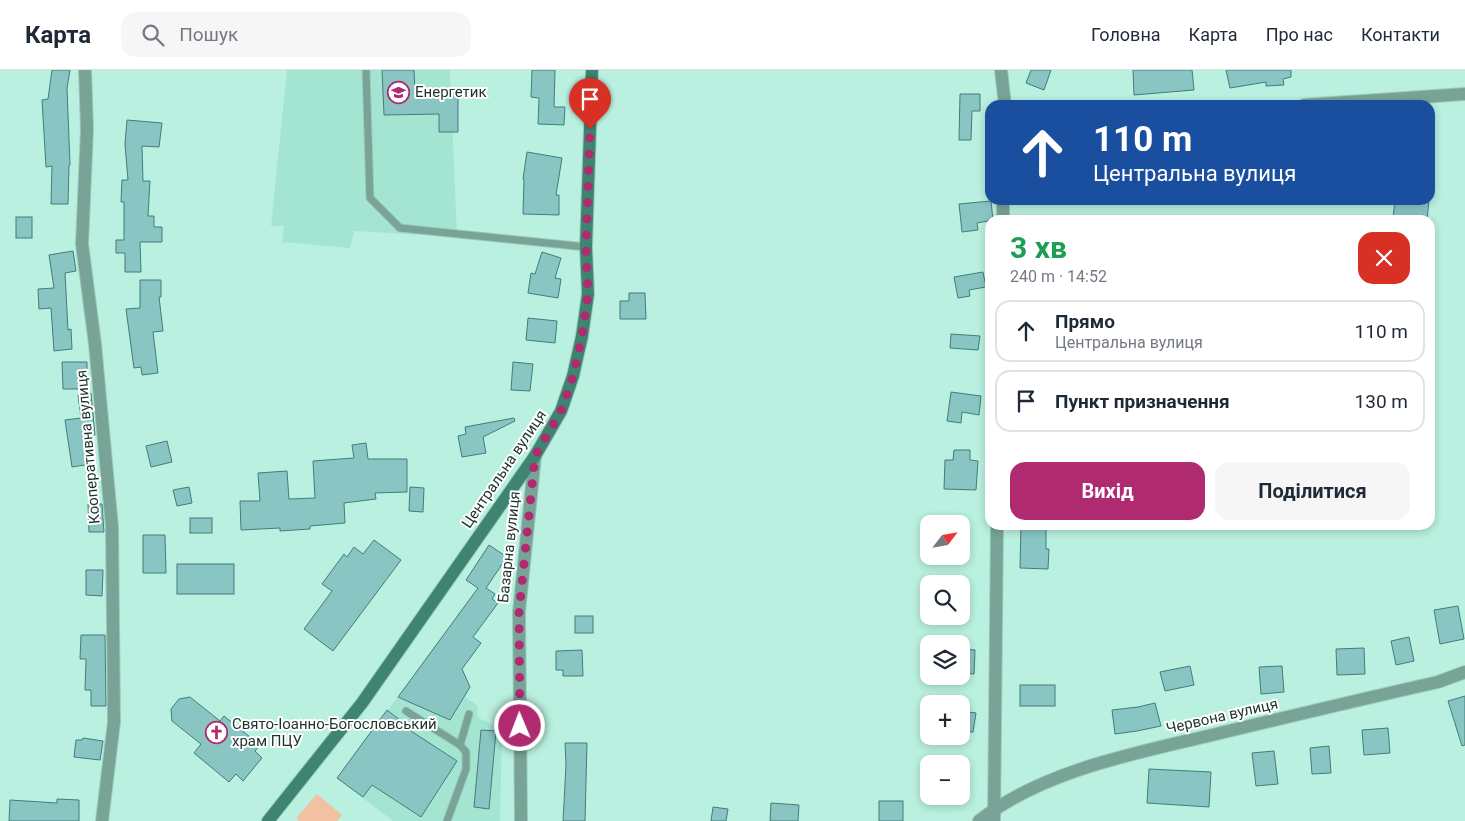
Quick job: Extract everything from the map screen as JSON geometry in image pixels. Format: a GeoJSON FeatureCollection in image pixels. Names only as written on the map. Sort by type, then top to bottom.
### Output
{"type":"FeatureCollection","features":[{"type":"Feature","properties":{"kind":"main road","name":"Центральна вулиця"},"geometry":{"type":"LineString","coordinates":[[268,821],[362,703],[535,456],[561,411],[573,376],[582,336],[588,294],[586,247],[592,70]]}},
{"type":"Feature","properties":{"kind":"street","name":"Кооперативна вулиця"},"geometry":{"type":"LineString","coordinates":[[85,70],[87,129],[82,244],[95,344],[112,527],[114,722],[102,821]]}},
{"type":"Feature","properties":{"kind":"street"},"geometry":{"type":"LineString","coordinates":[[1001,70],[1004,100]]}},
{"type":"Feature","properties":{"kind":"street"},"geometry":{"type":"LineString","coordinates":[[1377,100],[1465,94]]}},
{"type":"Feature","properties":{"kind":"street","name":"Базарна вулиця"},"geometry":{"type":"LineString","coordinates":[[521,821],[519,612],[535,456]]}},
{"type":"Feature","properties":{"kind":"street"},"geometry":{"type":"LineString","coordinates":[[994,815],[997,530]]}},
{"type":"Feature","properties":{"kind":"street","name":"Червона вулиця"},"geometry":{"type":"LineString","coordinates":[[979,821],[994,815],[1044,782],[1121,757],[1438,682],[1465,672]]}},
{"type":"Feature","properties":{"kind":"lane"},"geometry":{"type":"LineString","coordinates":[[366,70],[370,198],[400,228],[586,247]]}},
{"type":"Feature","properties":{"kind":"lane"},"geometry":{"type":"LineString","coordinates":[[406,711],[460,745],[466,752],[466,769],[447,821]]}},
{"type":"Feature","properties":{"kind":"lane"},"geometry":{"type":"LineString","coordinates":[[460,745],[469,714]]}},
{"type":"Feature","properties":{"kind":"shaded area"},"geometry":{"type":"Polygon","coordinates":[[[287,70],[450,70],[457,237],[354,231],[350,248],[282,242],[284,226],[271,226],[287,70]]]}},
{"type":"Feature","properties":{"kind":"shaded area"},"geometry":{"type":"Polygon","coordinates":[[[398,697],[450,720],[465,697],[478,706],[477,717],[502,730],[500,821],[393,821],[337,778],[398,697]]]}},
{"type":"Feature","properties":{"kind":"shaded area"},"geometry":{"type":"Polygon","coordinates":[[[317,794],[342,815],[337,821],[299,821],[296,818],[317,794]]]}},
{"type":"Feature","properties":{"kind":"building"},"geometry":{"type":"Polygon","coordinates":[[[52,70],[70,70],[67,88],[70,165],[68,204],[51,204],[52,166],[46,167],[42,100],[48,99],[52,70]]]}},
{"type":"Feature","properties":{"kind":"building"},"geometry":{"type":"Polygon","coordinates":[[[382,70],[414,70],[415,91],[458,91],[458,132],[439,132],[439,114],[384,115],[382,70]]]}},
{"type":"Feature","properties":{"kind":"building"},"geometry":{"type":"Polygon","coordinates":[[[532,70],[555,70],[554,107],[565,107],[564,125],[538,124],[539,98],[531,97],[532,70]]]}},
{"type":"Feature","properties":{"kind":"building"},"geometry":{"type":"Polygon","coordinates":[[[1031,70],[1051,70],[1044,90],[1026,83],[1031,70]]]}},
{"type":"Feature","properties":{"kind":"building"},"geometry":{"type":"Polygon","coordinates":[[[1133,70],[1192,70],[1194,90],[1134,95],[1133,70]]]}},
{"type":"Feature","properties":{"kind":"building"},"geometry":{"type":"Polygon","coordinates":[[[1226,70],[1291,70],[1291,77],[1283,79],[1284,85],[1266,86],[1266,82],[1230,88],[1226,70]]]}},
{"type":"Feature","properties":{"kind":"building"},"geometry":{"type":"Polygon","coordinates":[[[960,94],[980,94],[980,111],[972,111],[971,140],[959,140],[960,94]]]}},
{"type":"Feature","properties":{"kind":"building"},"geometry":{"type":"Polygon","coordinates":[[[127,120],[162,123],[159,147],[142,146],[143,181],[150,181],[148,216],[154,216],[154,227],[162,227],[162,242],[140,242],[141,272],[125,272],[125,253],[116,253],[116,240],[124,240],[124,202],[121,202],[122,180],[128,180],[125,144],[127,120]]]}},
{"type":"Feature","properties":{"kind":"building"},"geometry":{"type":"Polygon","coordinates":[[[527,152],[562,158],[556,195],[559,195],[559,215],[523,214],[523,179],[527,152]]]}},
{"type":"Feature","properties":{"kind":"building"},"geometry":{"type":"Polygon","coordinates":[[[985,202],[985,205],[991,205],[992,215],[985,215],[985,222],[977,223],[978,230],[962,232],[959,204],[985,202]]]}},
{"type":"Feature","properties":{"kind":"building"},"geometry":{"type":"Polygon","coordinates":[[[1394,205],[1428,205],[1428,215],[1393,215],[1394,205]]]}},
{"type":"Feature","properties":{"kind":"building"},"geometry":{"type":"Polygon","coordinates":[[[16,217],[32,217],[32,238],[16,238],[16,217]]]}},
{"type":"Feature","properties":{"kind":"building"},"geometry":{"type":"Polygon","coordinates":[[[73,251],[76,271],[65,273],[68,330],[71,329],[72,349],[54,351],[51,308],[39,309],[38,289],[54,288],[49,255],[73,251]]]}},
{"type":"Feature","properties":{"kind":"building"},"geometry":{"type":"Polygon","coordinates":[[[542,252],[561,258],[555,278],[561,279],[558,298],[528,293],[531,273],[535,274],[542,252]]]}},
{"type":"Feature","properties":{"kind":"building"},"geometry":{"type":"Polygon","coordinates":[[[983,272],[985,287],[969,290],[970,296],[958,298],[954,277],[983,272]]]}},
{"type":"Feature","properties":{"kind":"building"},"geometry":{"type":"Polygon","coordinates":[[[140,280],[161,280],[161,297],[159,297],[163,331],[153,332],[158,373],[142,375],[141,367],[134,368],[126,309],[140,308],[140,280]]]}},
{"type":"Feature","properties":{"kind":"building"},"geometry":{"type":"Polygon","coordinates":[[[629,293],[645,293],[646,319],[620,319],[620,301],[629,301],[629,293]]]}},
{"type":"Feature","properties":{"kind":"building"},"geometry":{"type":"Polygon","coordinates":[[[528,318],[557,321],[555,343],[526,340],[528,318]]]}},
{"type":"Feature","properties":{"kind":"building"},"geometry":{"type":"Polygon","coordinates":[[[951,334],[980,336],[978,350],[950,348],[951,334]]]}},
{"type":"Feature","properties":{"kind":"building"},"geometry":{"type":"Polygon","coordinates":[[[62,362],[87,362],[87,389],[63,389],[62,362]]]}},
{"type":"Feature","properties":{"kind":"building"},"geometry":{"type":"Polygon","coordinates":[[[513,362],[533,364],[530,391],[511,390],[513,362]]]}},
{"type":"Feature","properties":{"kind":"building"},"geometry":{"type":"Polygon","coordinates":[[[951,392],[981,396],[979,415],[962,412],[961,423],[947,421],[951,392]]]}},
{"type":"Feature","properties":{"kind":"building"},"geometry":{"type":"Polygon","coordinates":[[[91,393],[95,435],[88,436],[91,464],[72,467],[65,420],[81,418],[78,395],[91,393]]]}},
{"type":"Feature","properties":{"kind":"building"},"geometry":{"type":"Polygon","coordinates":[[[514,418],[515,421],[483,437],[486,453],[462,457],[458,436],[466,434],[465,427],[514,418]]]}},
{"type":"Feature","properties":{"kind":"building"},"geometry":{"type":"Polygon","coordinates":[[[167,441],[172,462],[151,467],[146,446],[167,441]]]}},
{"type":"Feature","properties":{"kind":"building"},"geometry":{"type":"Polygon","coordinates":[[[366,443],[368,459],[407,459],[407,492],[375,493],[376,499],[344,503],[345,523],[310,526],[310,529],[280,531],[280,528],[241,530],[240,501],[260,501],[258,473],[287,471],[289,499],[315,498],[313,461],[354,458],[352,445],[366,443]]]}},
{"type":"Feature","properties":{"kind":"building"},"geometry":{"type":"Polygon","coordinates":[[[954,450],[970,450],[970,460],[978,461],[976,490],[944,489],[945,460],[953,460],[954,450]]]}},
{"type":"Feature","properties":{"kind":"building"},"geometry":{"type":"Polygon","coordinates":[[[189,487],[192,503],[177,506],[173,490],[189,487]]]}},
{"type":"Feature","properties":{"kind":"building"},"geometry":{"type":"Polygon","coordinates":[[[410,487],[424,488],[423,512],[409,511],[410,487]]]}},
{"type":"Feature","properties":{"kind":"building"},"geometry":{"type":"Polygon","coordinates":[[[88,504],[102,504],[104,532],[89,532],[88,504]]]}},
{"type":"Feature","properties":{"kind":"building"},"geometry":{"type":"Polygon","coordinates":[[[190,518],[212,518],[212,533],[190,533],[190,518]]]}},
{"type":"Feature","properties":{"kind":"building"},"geometry":{"type":"Polygon","coordinates":[[[1021,530],[1046,530],[1046,549],[1049,549],[1048,569],[1020,568],[1021,530]]]}},
{"type":"Feature","properties":{"kind":"building"},"geometry":{"type":"Polygon","coordinates":[[[143,535],[165,535],[166,573],[143,573],[143,535]]]}},
{"type":"Feature","properties":{"kind":"building"},"geometry":{"type":"Polygon","coordinates":[[[374,540],[401,560],[333,651],[304,629],[332,591],[322,584],[344,554],[347,557],[354,547],[363,554],[374,540]]]}},
{"type":"Feature","properties":{"kind":"building"},"geometry":{"type":"Polygon","coordinates":[[[489,545],[507,557],[486,588],[495,594],[492,599],[498,603],[473,637],[481,643],[462,669],[470,687],[450,720],[398,697],[478,588],[466,580],[489,545]]]}},
{"type":"Feature","properties":{"kind":"building"},"geometry":{"type":"Polygon","coordinates":[[[177,564],[234,564],[234,594],[177,594],[177,564]]]}},
{"type":"Feature","properties":{"kind":"building"},"geometry":{"type":"Polygon","coordinates":[[[86,570],[103,570],[102,596],[86,595],[86,570]]]}},
{"type":"Feature","properties":{"kind":"building"},"geometry":{"type":"Polygon","coordinates":[[[1458,606],[1464,639],[1440,644],[1434,610],[1458,606]]]}},
{"type":"Feature","properties":{"kind":"building"},"geometry":{"type":"Polygon","coordinates":[[[575,616],[593,616],[593,633],[575,633],[575,616]]]}},
{"type":"Feature","properties":{"kind":"building"},"geometry":{"type":"Polygon","coordinates":[[[81,635],[105,635],[106,706],[91,706],[91,690],[85,690],[86,659],[80,659],[81,635]]]}},
{"type":"Feature","properties":{"kind":"building"},"geometry":{"type":"Polygon","coordinates":[[[1409,637],[1414,661],[1396,665],[1391,641],[1409,637]]]}},
{"type":"Feature","properties":{"kind":"building"},"geometry":{"type":"Polygon","coordinates":[[[1364,648],[1365,674],[1337,675],[1336,649],[1364,648]]]}},
{"type":"Feature","properties":{"kind":"building"},"geometry":{"type":"Polygon","coordinates":[[[582,650],[583,676],[563,676],[563,670],[556,670],[556,651],[582,650]]]}},
{"type":"Feature","properties":{"kind":"building"},"geometry":{"type":"Polygon","coordinates":[[[970,650],[975,650],[974,674],[970,674],[970,650]]]}},
{"type":"Feature","properties":{"kind":"building"},"geometry":{"type":"Polygon","coordinates":[[[1190,666],[1194,685],[1165,691],[1160,672],[1190,666]]]}},
{"type":"Feature","properties":{"kind":"building"},"geometry":{"type":"Polygon","coordinates":[[[1282,666],[1284,692],[1261,694],[1259,667],[1282,666]]]}},
{"type":"Feature","properties":{"kind":"building"},"geometry":{"type":"Polygon","coordinates":[[[1020,685],[1055,685],[1055,706],[1020,706],[1020,685]]]}},
{"type":"Feature","properties":{"kind":"building"},"geometry":{"type":"Polygon","coordinates":[[[1465,696],[1465,745],[1462,746],[1448,701],[1465,696]]]}},
{"type":"Feature","properties":{"kind":"building","name":"Свято-Іоанно-Богословський храм ПЦУ"},"geometry":{"type":"Polygon","coordinates":[[[190,697],[220,721],[224,716],[260,745],[255,751],[262,758],[243,781],[236,774],[229,782],[194,753],[201,744],[172,721],[171,709],[179,699],[190,697]]]}},
{"type":"Feature","properties":{"kind":"building"},"geometry":{"type":"Polygon","coordinates":[[[1155,703],[1161,726],[1115,734],[1112,710],[1155,703]]]}},
{"type":"Feature","properties":{"kind":"building"},"geometry":{"type":"Polygon","coordinates":[[[387,710],[413,730],[411,731],[457,761],[421,817],[372,785],[363,797],[337,778],[387,710]]]}},
{"type":"Feature","properties":{"kind":"building"},"geometry":{"type":"Polygon","coordinates":[[[970,712],[976,713],[973,732],[970,732],[970,712]]]}},
{"type":"Feature","properties":{"kind":"building"},"geometry":{"type":"Polygon","coordinates":[[[1388,728],[1390,753],[1364,755],[1362,730],[1388,728]]]}},
{"type":"Feature","properties":{"kind":"building"},"geometry":{"type":"Polygon","coordinates":[[[481,730],[496,731],[489,809],[474,807],[481,730]]]}},
{"type":"Feature","properties":{"kind":"building"},"geometry":{"type":"Polygon","coordinates":[[[83,738],[103,741],[100,760],[74,757],[76,740],[82,740],[83,738]]]}},
{"type":"Feature","properties":{"kind":"building"},"geometry":{"type":"Polygon","coordinates":[[[565,743],[587,743],[585,821],[563,821],[566,765],[565,743]]]}},
{"type":"Feature","properties":{"kind":"building"},"geometry":{"type":"Polygon","coordinates":[[[1329,746],[1331,773],[1312,774],[1310,748],[1329,746]]]}},
{"type":"Feature","properties":{"kind":"building"},"geometry":{"type":"Polygon","coordinates":[[[1274,751],[1278,784],[1256,786],[1252,753],[1274,751]]]}},
{"type":"Feature","properties":{"kind":"building"},"geometry":{"type":"Polygon","coordinates":[[[1149,769],[1211,772],[1209,807],[1147,803],[1149,769]]]}},
{"type":"Feature","properties":{"kind":"building"},"geometry":{"type":"Polygon","coordinates":[[[57,799],[79,800],[79,821],[9,821],[10,800],[57,803],[57,799]]]}},
{"type":"Feature","properties":{"kind":"building"},"geometry":{"type":"Polygon","coordinates":[[[879,801],[903,801],[903,821],[879,821],[879,801]]]}},
{"type":"Feature","properties":{"kind":"building"},"geometry":{"type":"Polygon","coordinates":[[[771,803],[799,805],[798,821],[770,821],[771,803]]]}},
{"type":"Feature","properties":{"kind":"building"},"geometry":{"type":"Polygon","coordinates":[[[713,807],[728,809],[726,821],[711,821],[713,807]]]}},
{"type":"Feature","properties":{"kind":"place","name":"Енергетик"},"geometry":{"type":"Point","coordinates":[399,92]}},
{"type":"Feature","properties":{"kind":"place","name":"Свято-Іоанно-Богословський храм ПЦУ"},"geometry":{"type":"Point","coordinates":[216,733]}},
{"type":"Feature","properties":{"kind":"route"},"geometry":{"type":"LineString","coordinates":[[520,726],[519,612],[535,456],[561,411],[573,376],[582,336],[588,294],[586,247],[590,129]]}}]}
